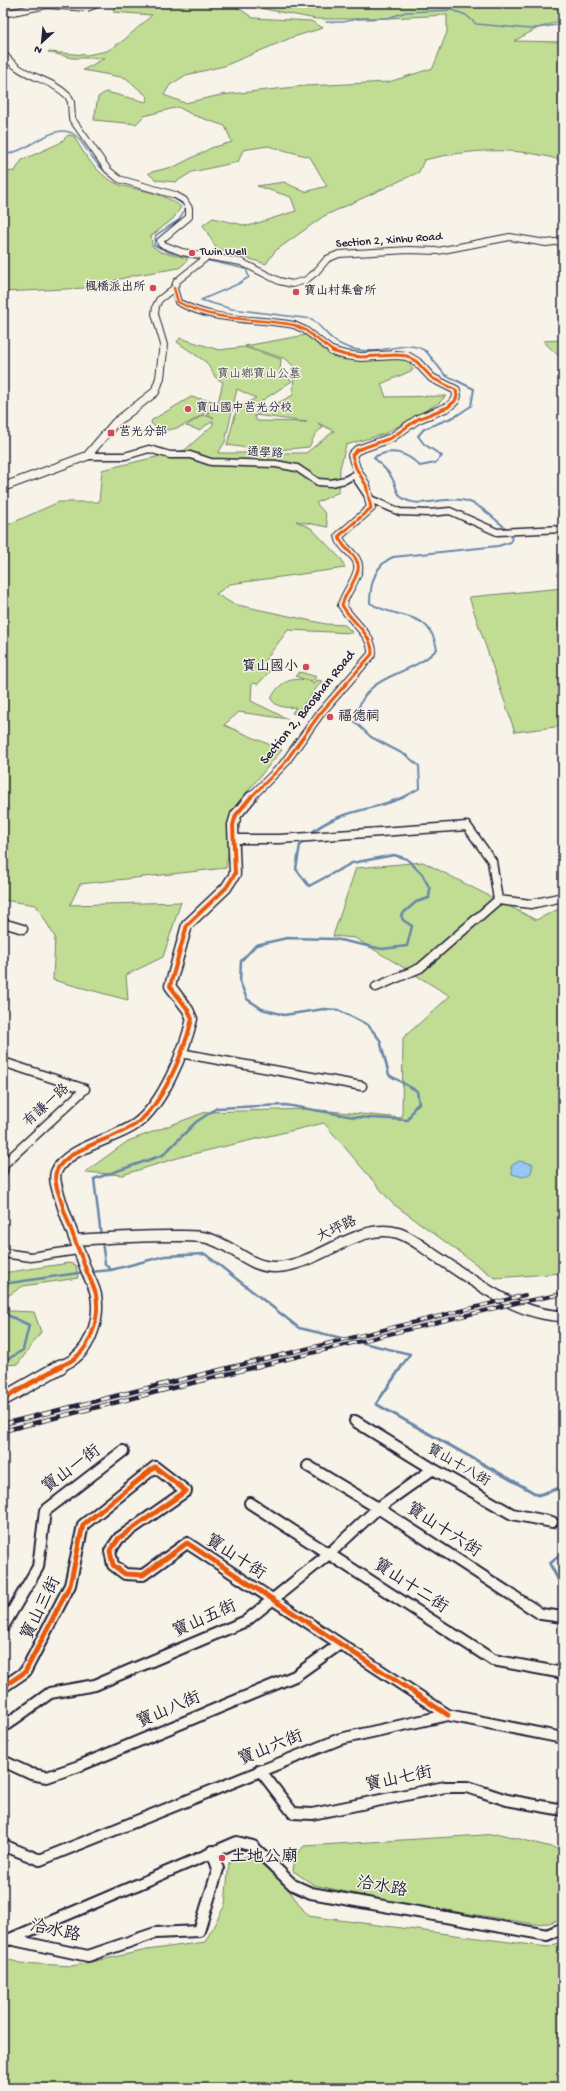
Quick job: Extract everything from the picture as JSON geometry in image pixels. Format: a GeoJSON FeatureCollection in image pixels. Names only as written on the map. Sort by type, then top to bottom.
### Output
{"type":"FeatureCollection","features":[{"type":"Feature","properties":{"kind":"street"},"geometry":{"type":"LineString","coordinates":[[3,14],[47,5],[83,8],[100,3]]}},
{"type":"Feature","properties":{"kind":"street","name":"Section 2, Xinhu Road"},"geometry":{"type":"LineString","coordinates":[[3,53],[22,71],[56,86],[67,95],[71,100],[72,119],[89,143],[96,156],[114,176],[124,181],[178,196],[189,205],[191,211],[189,217],[164,236],[160,241],[161,244],[183,253],[207,256],[251,266],[281,281],[297,284],[312,278],[329,256],[339,254],[402,250],[438,251],[510,237],[546,244],[563,242]]}},
{"type":"Feature","properties":{"kind":"street"},"geometry":{"type":"LineString","coordinates":[[3,486],[88,456],[115,423],[155,392],[160,378],[164,345],[155,314],[156,306],[159,300],[174,288],[177,281],[183,275],[199,264],[207,256]]}},
{"type":"Feature","properties":{"kind":"street"},"geometry":{"type":"LineString","coordinates":[[174,288],[178,302],[191,309],[238,319],[295,325],[304,329],[322,345],[336,352],[364,357],[407,356],[417,360],[430,376],[456,390],[457,396],[455,402],[448,407],[418,419],[391,438],[353,453],[352,460],[366,485],[370,500],[400,512],[429,513],[450,511],[497,532],[563,529]]}},
{"type":"Feature","properties":{"kind":"street","name":"通學路"},"geometry":{"type":"LineString","coordinates":[[88,456],[125,456],[149,449],[170,455],[190,456],[211,462],[232,464],[276,464],[297,468],[318,482],[331,483],[345,480],[354,475],[370,500]]}},
{"type":"Feature","properties":{"kind":"street","name":"Section 2, Baoshan Road"},"geometry":{"type":"LineString","coordinates":[[3,1399],[76,1358],[90,1338],[96,1318],[96,1295],[57,1185],[56,1172],[62,1163],[73,1155],[131,1127],[143,1118],[163,1090],[180,1053],[192,1019],[187,1006],[173,993],[170,983],[187,925],[226,888],[235,874],[235,839],[233,825],[236,815],[246,802],[283,766],[319,715],[372,654],[374,647],[372,641],[350,620],[342,605],[346,591],[358,572],[359,566],[357,560],[341,545],[339,540],[339,536],[371,508],[370,500]]}},
{"type":"Feature","properties":{"kind":"street"},"geometry":{"type":"LineString","coordinates":[[235,839],[280,839],[467,826],[492,861],[498,900]]}},
{"type":"Feature","properties":{"kind":"street"},"geometry":{"type":"LineString","coordinates":[[498,900],[515,904],[549,902],[563,897]]}},
{"type":"Feature","properties":{"kind":"street"},"geometry":{"type":"LineString","coordinates":[[376,987],[420,968],[498,900]]}},
{"type":"Feature","properties":{"kind":"street"},"geometry":{"type":"LineString","coordinates":[[3,923],[23,929]]}},
{"type":"Feature","properties":{"kind":"street"},"geometry":{"type":"LineString","coordinates":[[180,1053],[362,1086]]}},
{"type":"Feature","properties":{"kind":"street","name":"有謙一路"},"geometry":{"type":"LineString","coordinates":[[3,1062],[85,1089],[4,1164],[3,1171]]}},
{"type":"Feature","properties":{"kind":"street","name":"大坪路"},"geometry":{"type":"LineString","coordinates":[[77,1245],[110,1237],[154,1235],[198,1236],[223,1244],[254,1264],[269,1267],[287,1265],[317,1256],[366,1232],[387,1231],[397,1233],[414,1241],[522,1308],[547,1317],[563,1316]]}},
{"type":"Feature","properties":{"kind":"street"},"geometry":{"type":"LineString","coordinates":[[3,1253],[20,1258],[29,1258],[77,1245]]}},
{"type":"Feature","properties":{"kind":"street","name":"寶山十八街"},"geometry":{"type":"LineString","coordinates":[[355,1421],[433,1469],[512,1514],[552,1522]]}},
{"type":"Feature","properties":{"kind":"street","name":"寶山一街"},"geometry":{"type":"LineString","coordinates":[[3,1627],[38,1567],[45,1511],[123,1451]]}},
{"type":"Feature","properties":{"kind":"street","name":"寶山十六街"},"geometry":{"type":"LineString","coordinates":[[308,1466],[378,1508],[541,1614],[563,1616]]}},
{"type":"Feature","properties":{"kind":"street","name":"寶山十街"},"geometry":{"type":"LineString","coordinates":[[155,1467],[186,1491],[119,1538],[110,1551],[113,1566],[125,1574],[143,1575],[187,1543],[274,1598],[340,1644],[448,1714]]}},
{"type":"Feature","properties":{"kind":"street","name":"寶山三街"},"geometry":{"type":"LineString","coordinates":[[3,1687],[25,1672],[70,1584],[83,1525],[155,1467]]}},
{"type":"Feature","properties":{"kind":"street","name":"寶山五街"},"geometry":{"type":"LineString","coordinates":[[3,1727],[50,1693],[95,1684],[246,1621],[330,1553],[378,1508],[433,1469]]}},
{"type":"Feature","properties":{"kind":"street","name":"寶山十二街"},"geometry":{"type":"LineString","coordinates":[[250,1503],[330,1553],[493,1660],[563,1673]]}},
{"type":"Feature","properties":{"kind":"street","name":"寶山八街"},"geometry":{"type":"LineString","coordinates":[[3,1761],[31,1774],[47,1777],[79,1766],[295,1676],[340,1644]]}},
{"type":"Feature","properties":{"kind":"street","name":"寶山六街"},"geometry":{"type":"LineString","coordinates":[[3,1845],[40,1860],[340,1739],[448,1714],[563,1738]]}},
{"type":"Feature","properties":{"kind":"street","name":"寶山七街"},"geometry":{"type":"LineString","coordinates":[[260,1770],[293,1813],[312,1814],[445,1787],[468,1787],[507,1800],[563,1810]]}},
{"type":"Feature","properties":{"kind":"street","name":"洽水路"},"geometry":{"type":"LineString","coordinates":[[6,1940],[212,1851],[237,1842],[243,1842],[258,1850],[294,1885],[311,1893],[547,1935],[563,1928]]}},
{"type":"Feature","properties":{"kind":"street","name":"洽水路"},"geometry":{"type":"LineString","coordinates":[[6,1940],[88,1956],[155,1933],[199,1931],[218,1869],[212,1851]]}},
{"type":"Feature","properties":{"kind":"green space"},"geometry":{"type":"Polygon","coordinates":[[[116,3],[218,3],[237,7],[253,18],[311,21],[323,28],[293,37],[224,66],[186,75],[170,85],[164,95],[185,103],[221,95],[305,86],[389,82],[433,68],[447,32],[447,15],[370,19],[316,19],[254,7],[291,3],[563,3],[563,20],[538,28],[514,41],[563,42],[563,161],[546,156],[511,151],[459,153],[424,160],[419,172],[324,216],[275,251],[266,264],[216,248],[203,225],[213,218],[248,226],[296,211],[291,197],[257,186],[284,182],[305,192],[327,186],[310,157],[268,146],[243,150],[238,162],[192,172],[176,182],[156,180],[148,173],[176,166],[211,148],[232,142],[225,126],[193,115],[178,107],[144,116],[136,124],[94,120],[98,97],[106,92],[146,102],[148,97],[126,78],[83,70],[105,58],[72,58],[48,52],[87,55],[107,51],[124,40],[152,15],[113,12],[116,3]]]}},
{"type":"Feature","properties":{"kind":"green space"},"geometry":{"type":"Polygon","coordinates":[[[68,135],[74,136],[82,151],[105,177],[120,185],[159,195],[181,207],[173,219],[151,236],[152,246],[161,252],[188,258],[185,263],[179,268],[136,275],[85,288],[3,292],[3,172],[15,171],[22,160],[60,143],[68,135]]]}},
{"type":"Feature","properties":{"kind":"green space","name":"寶山鄉寶山公墓"},"geometry":{"type":"Polygon","coordinates":[[[306,335],[323,349],[343,356],[403,358],[409,361],[413,370],[381,384],[386,397],[446,396],[439,403],[384,434],[346,445],[340,468],[339,492],[316,503],[325,513],[328,527],[296,521],[311,528],[342,560],[345,568],[230,584],[216,594],[233,604],[326,624],[345,625],[353,633],[288,630],[259,668],[270,671],[258,684],[252,683],[251,701],[288,719],[239,712],[224,725],[282,750],[236,805],[226,868],[80,884],[70,905],[181,902],[163,957],[126,975],[128,1000],[53,980],[55,937],[36,905],[3,900],[3,527],[59,502],[99,502],[102,470],[185,450],[213,425],[213,421],[199,430],[186,426],[203,415],[214,418],[206,414],[217,407],[223,382],[216,378],[206,362],[177,342],[180,338],[219,350],[244,347],[281,359],[280,372],[292,381],[251,408],[257,421],[307,422],[255,415],[293,395],[294,367],[286,359],[245,346],[306,335]],[[237,389],[225,442],[218,453],[306,453],[334,431],[318,423],[323,428],[316,433],[309,447],[267,451],[227,445],[237,408],[256,398],[237,389]]]}},
{"type":"Feature","properties":{"kind":"green space"},"geometry":{"type":"Polygon","coordinates":[[[563,340],[563,360],[543,341],[563,340]]]}},
{"type":"Feature","properties":{"kind":"green space"},"geometry":{"type":"Polygon","coordinates":[[[191,397],[213,401],[215,405],[213,408],[191,422],[173,429],[165,430],[158,428],[151,423],[152,420],[191,397]]]}},
{"type":"Feature","properties":{"kind":"green space"},"geometry":{"type":"Polygon","coordinates":[[[563,588],[563,726],[515,732],[469,597],[563,588]]]}},
{"type":"Feature","properties":{"kind":"green space"},"geometry":{"type":"Polygon","coordinates":[[[300,672],[317,677],[312,681],[308,680],[313,684],[316,680],[322,681],[296,714],[292,713],[296,707],[282,707],[273,702],[271,699],[277,689],[285,682],[295,679],[307,680],[295,676],[300,672]]]}},
{"type":"Feature","properties":{"kind":"green space"},"geometry":{"type":"Polygon","coordinates":[[[423,862],[536,920],[563,907],[563,1273],[495,1278],[392,1203],[324,1123],[184,1156],[122,1175],[85,1172],[128,1141],[206,1112],[309,1109],[402,1118],[403,1038],[450,996],[355,938],[333,936],[356,868],[423,862]]]}},
{"type":"Feature","properties":{"kind":"green space"},"geometry":{"type":"Polygon","coordinates":[[[69,1263],[76,1265],[78,1278],[23,1286],[6,1297],[9,1311],[34,1312],[41,1332],[18,1364],[3,1365],[3,1273],[69,1263]]]}},
{"type":"Feature","properties":{"kind":"green space"},"geometry":{"type":"Polygon","coordinates":[[[500,1834],[563,1850],[563,1918],[549,1923],[534,1924],[389,1901],[314,1885],[293,1871],[295,1857],[304,1846],[500,1834]]]}},
{"type":"Feature","properties":{"kind":"green space"},"geometry":{"type":"Polygon","coordinates":[[[250,1855],[282,1881],[308,1916],[548,1947],[563,1941],[563,2088],[3,2088],[3,1958],[20,1963],[72,1966],[147,1950],[205,1942],[225,1905],[229,1862],[250,1855]]]}},
{"type":"Feature","properties":{"kind":"water"},"geometry":{"type":"Polygon","coordinates":[[[519,1161],[533,1164],[531,1173],[523,1177],[512,1174],[511,1166],[519,1161]]]}},
{"type":"Feature","properties":{"kind":"waterway"},"geometry":{"type":"LineString","coordinates":[[326,22],[343,22],[362,18],[388,18],[406,12],[452,10],[466,15],[476,24],[530,29],[563,24]]}},
{"type":"Feature","properties":{"kind":"waterway"},"geometry":{"type":"LineString","coordinates":[[3,156],[55,132],[69,132],[76,136],[101,167],[115,179]]}},
{"type":"Feature","properties":{"kind":"waterway"},"geometry":{"type":"LineString","coordinates":[[121,182],[135,186]]}},
{"type":"Feature","properties":{"kind":"waterway"},"geometry":{"type":"LineString","coordinates":[[169,195],[186,207],[179,220],[156,235],[154,245],[169,252],[246,269],[249,277],[238,284],[201,300],[232,309],[312,319],[337,343],[352,349],[370,351]]}},
{"type":"Feature","properties":{"kind":"waterway"},"geometry":{"type":"LineString","coordinates":[[370,351],[414,346],[427,352]]}},
{"type":"Feature","properties":{"kind":"waterway"},"geometry":{"type":"LineString","coordinates":[[427,352],[445,375],[474,389],[471,406],[456,416],[424,429],[418,436],[424,444],[442,456],[435,463],[420,466],[409,457],[393,452],[374,457],[390,475],[399,495],[407,501],[423,503],[455,499],[469,502],[481,508],[508,530]]}},
{"type":"Feature","properties":{"kind":"waterway"},"geometry":{"type":"LineString","coordinates":[[403,797],[420,788],[419,766],[407,756],[371,737],[355,722],[359,705],[367,693],[376,684],[413,666],[425,659],[437,649],[433,636],[427,627],[419,621],[411,617],[380,608],[370,603],[371,589],[375,576],[382,565],[393,557],[498,546],[511,542],[512,533]]}},
{"type":"Feature","properties":{"kind":"waterway"},"geometry":{"type":"LineString","coordinates":[[310,834],[320,826],[343,815],[392,802],[403,797]]}},
{"type":"Feature","properties":{"kind":"waterway"},"geometry":{"type":"LineString","coordinates":[[101,1236],[94,1179],[163,1155],[196,1122],[217,1108],[286,1105],[354,1117],[408,1120],[414,1108],[419,1103],[417,1091],[389,1075],[380,1040],[368,1025],[338,1010],[324,1009],[284,1015],[262,1009],[247,999],[240,982],[241,961],[256,945],[287,938],[335,939],[382,949],[407,946],[412,926],[403,920],[401,915],[416,902],[429,898],[430,889],[422,874],[407,859],[394,855],[352,863],[309,886],[296,869],[300,845],[305,839]]}},
{"type":"Feature","properties":{"kind":"waterway"},"geometry":{"type":"LineString","coordinates":[[102,1241],[105,1264],[111,1270]]}},
{"type":"Feature","properties":{"kind":"waterway"},"geometry":{"type":"LineString","coordinates":[[111,1270],[165,1256],[205,1254],[299,1328],[410,1354],[401,1367]]}},
{"type":"Feature","properties":{"kind":"waterway"},"geometry":{"type":"LineString","coordinates":[[90,1272],[111,1270]]}},
{"type":"Feature","properties":{"kind":"waterway"},"geometry":{"type":"LineString","coordinates":[[3,1284],[85,1272]]}},
{"type":"Feature","properties":{"kind":"waterway"},"geometry":{"type":"LineString","coordinates":[[3,1313],[29,1325],[23,1350],[3,1362]]}},
{"type":"Feature","properties":{"kind":"waterway"},"geometry":{"type":"LineString","coordinates":[[402,1366],[376,1404],[538,1495],[563,1487]]}},
{"type":"Feature","properties":{"kind":"waterway"},"geometry":{"type":"LineString","coordinates":[[563,1551],[550,1564],[560,1583],[563,1583]]}},
{"type":"Feature","properties":{"kind":"railway"},"geometry":{"type":"LineString","coordinates":[[257,1367],[516,1303],[563,1294]]}},
{"type":"Feature","properties":{"kind":"railway"},"geometry":{"type":"LineString","coordinates":[[232,1367],[525,1295]]}},
{"type":"Feature","properties":{"kind":"railway"},"geometry":{"type":"LineString","coordinates":[[3,1424],[236,1366]]}},
{"type":"Feature","properties":{"kind":"railway"},"geometry":{"type":"LineString","coordinates":[[3,1431],[257,1367]]}},
{"type":"Feature","properties":{"kind":"cycle path"},"geometry":{"type":"LineString","coordinates":[[3,1399],[76,1358],[91,1338],[96,1318],[96,1295],[68,1223],[55,1180],[56,1172],[62,1163],[73,1155],[135,1125],[144,1117],[162,1091],[178,1060],[192,1019],[188,1010],[175,995],[170,986],[187,925],[226,888],[235,874],[233,825],[236,815],[246,802],[283,765],[319,715],[372,654],[372,648],[367,636],[350,618],[342,605],[345,595],[356,576],[358,567],[355,558],[342,545],[339,536],[371,508],[366,485],[356,468],[352,455],[357,450],[391,438],[418,419],[448,407],[455,401],[457,396],[456,390],[429,376],[411,357],[404,355],[361,357],[340,354],[329,349],[310,333],[294,325],[280,322],[219,317],[191,309],[178,302],[174,288]]}},
{"type":"Feature","properties":{"kind":"cycle path"},"geometry":{"type":"LineString","coordinates":[[3,1687],[25,1672],[70,1585],[83,1525],[155,1467],[186,1491],[119,1538],[110,1551],[113,1565],[125,1574],[143,1575],[187,1543],[448,1715]]}},
{"type":"Feature","properties":{"kind":"place","name":"Twin Well"},"geometry":{"type":"Point","coordinates":[192,253]}},
{"type":"Feature","properties":{"kind":"place","name":"楓橋派出所"},"geometry":{"type":"Point","coordinates":[153,288]}},
{"type":"Feature","properties":{"kind":"place","name":"寶山村集會所"},"geometry":{"type":"Point","coordinates":[296,292]}},
{"type":"Feature","properties":{"kind":"place","name":"寶山國中莒光分校"},"geometry":{"type":"Point","coordinates":[188,409]}},
{"type":"Feature","properties":{"kind":"place","name":"莒光分部"},"geometry":{"type":"Point","coordinates":[111,433]}},
{"type":"Feature","properties":{"kind":"place","name":"寶山國小"},"geometry":{"type":"Point","coordinates":[306,667]}},
{"type":"Feature","properties":{"kind":"place","name":"福德祠"},"geometry":{"type":"Point","coordinates":[330,717]}},
{"type":"Feature","properties":{"kind":"place","name":"土地公廟"},"geometry":{"type":"Point","coordinates":[222,1858]}}]}
